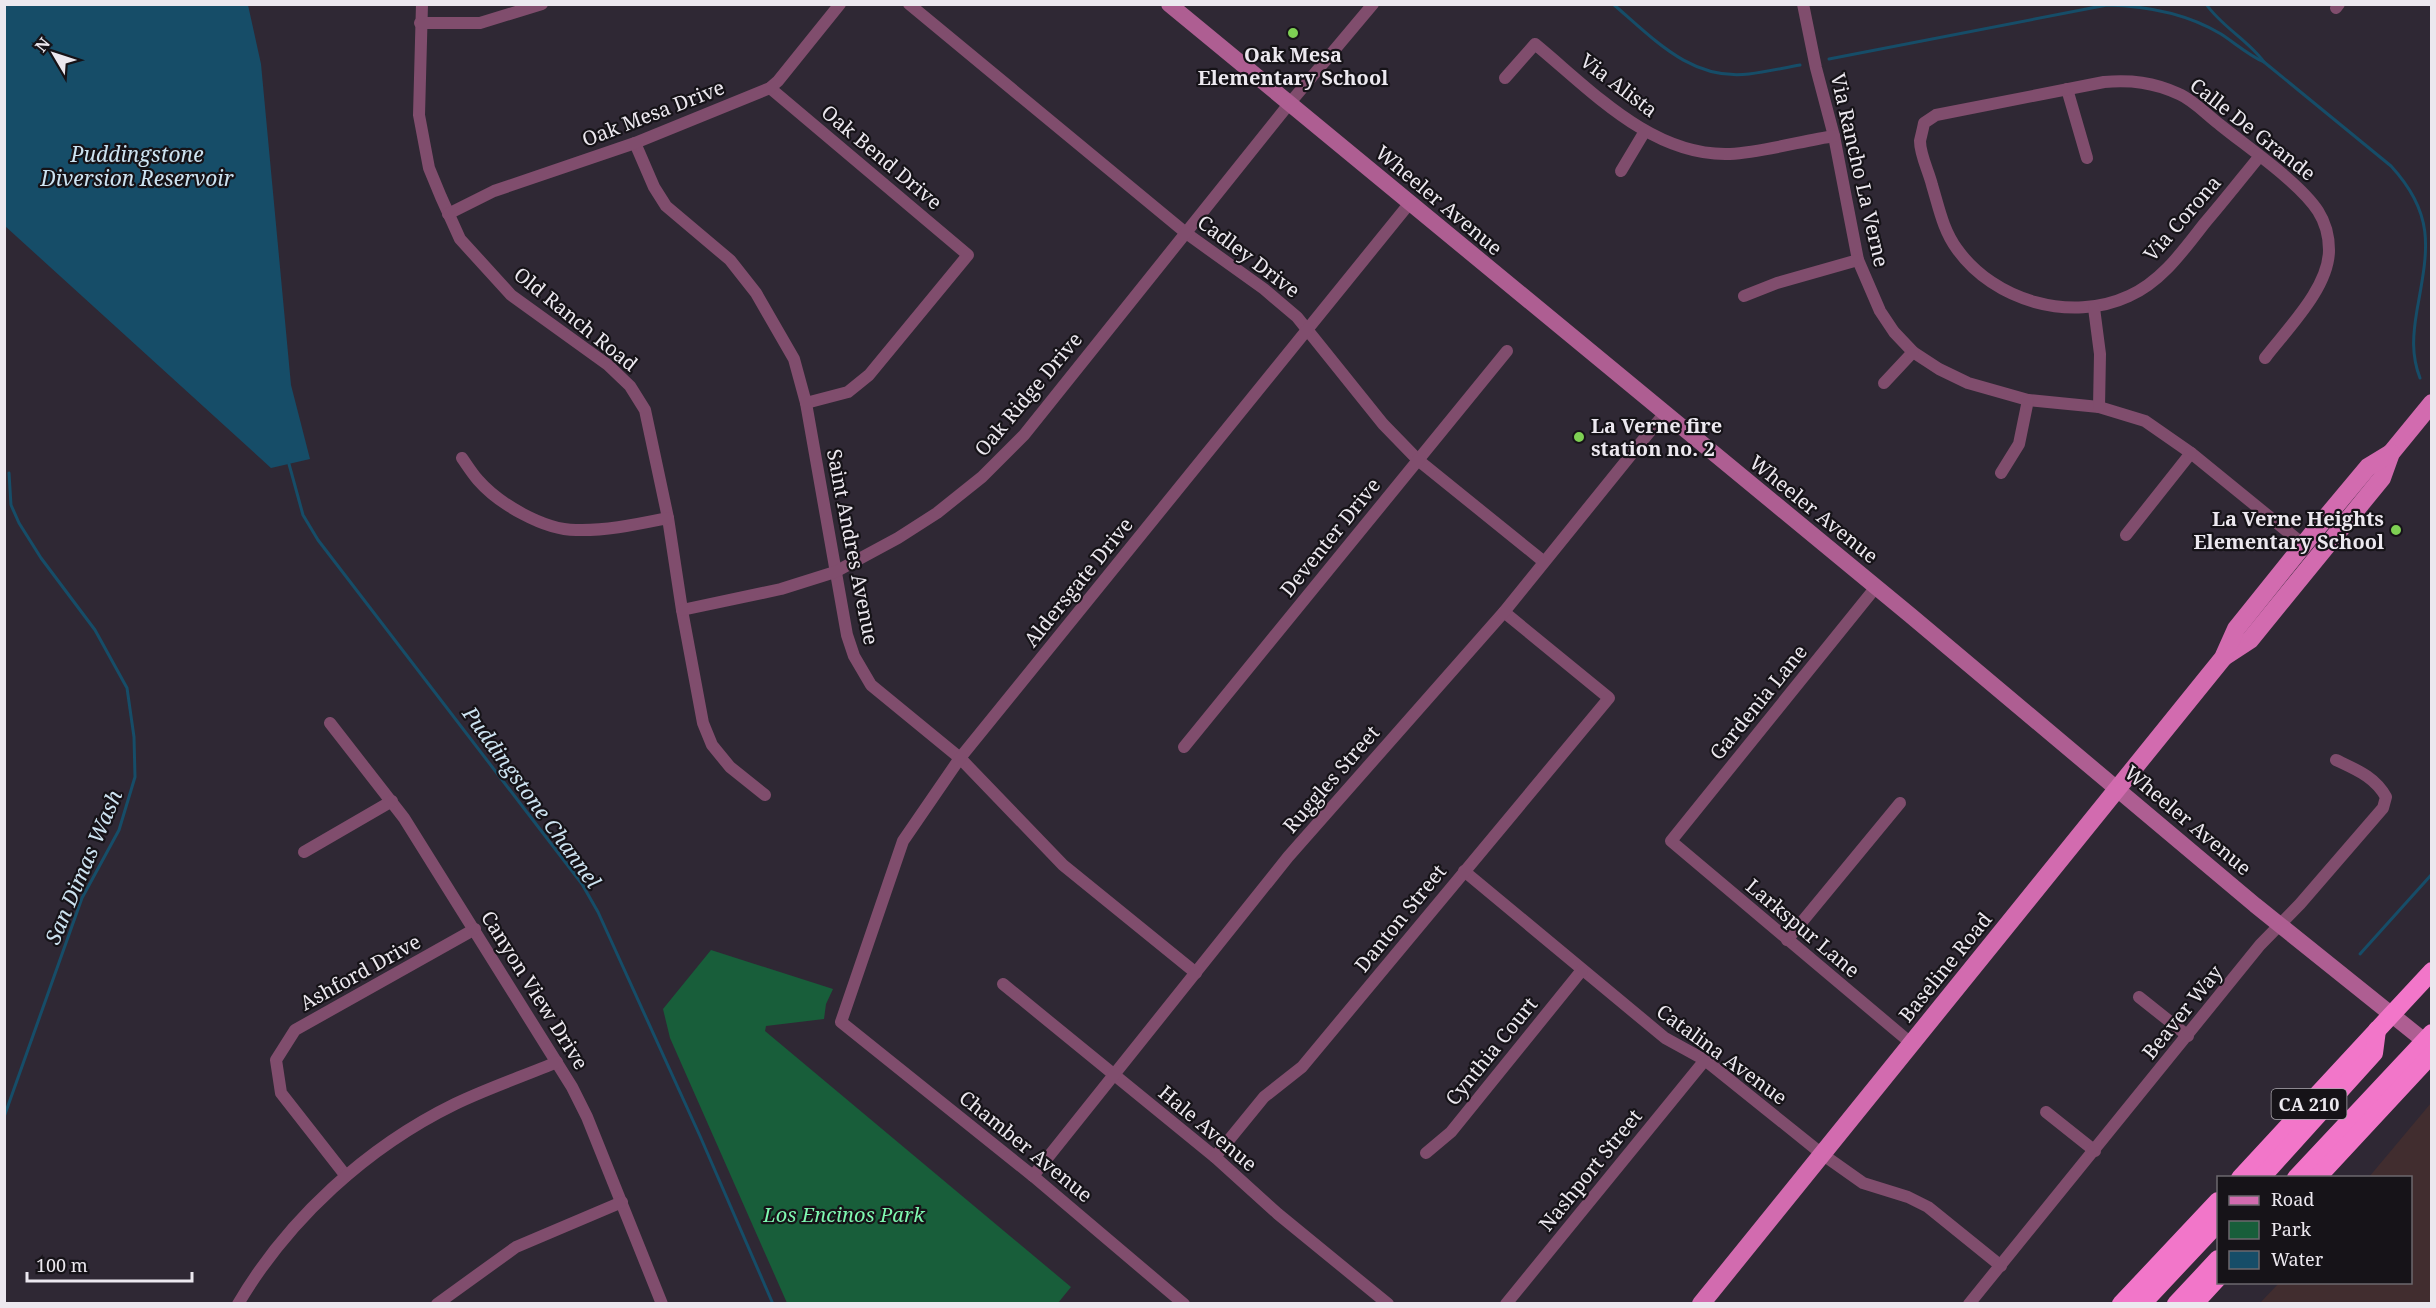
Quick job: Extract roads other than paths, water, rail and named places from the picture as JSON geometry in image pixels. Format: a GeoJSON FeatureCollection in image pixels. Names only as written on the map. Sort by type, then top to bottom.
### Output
{"type":"FeatureCollection","features":[{"type":"Feature","properties":{"kind":"highway","name":"CA 210"},"geometry":{"type":"LineString","coordinates":[[2242,1176],[2432,971]]}},
{"type":"Feature","properties":{"kind":"highway"},"geometry":{"type":"LineString","coordinates":[[2263,1176],[2374,1053],[2377,1030]]}},
{"type":"Feature","properties":{"kind":"highway"},"geometry":{"type":"LineString","coordinates":[[2298,1176],[2432,1033]]}},
{"type":"Feature","properties":{"kind":"highway","name":"CA 210"},"geometry":{"type":"LineString","coordinates":[[2319,1176],[2432,1054]]}},
{"type":"Feature","properties":{"kind":"highway"},"geometry":{"type":"LineString","coordinates":[[2121,1304],[2217,1202]]}},
{"type":"Feature","properties":{"kind":"highway"},"geometry":{"type":"LineString","coordinates":[[2142,1304],[2217,1224]]}},
{"type":"Feature","properties":{"kind":"highway"},"geometry":{"type":"LineString","coordinates":[[2176,1304],[2217,1260]]}},
{"type":"Feature","properties":{"kind":"highway"},"geometry":{"type":"LineString","coordinates":[[2194,1304],[2217,1279]]}},
{"type":"Feature","properties":{"kind":"highway"},"geometry":{"type":"LineString","coordinates":[[2209,1304],[2225,1284]]}},
{"type":"Feature","properties":{"kind":"main road","name":"Wheeler Avenue"},"geometry":{"type":"LineString","coordinates":[[1169,4],[1876,587],[2279,924],[2432,1047]]}},
{"type":"Feature","properties":{"kind":"main road","name":"Baseline Road"},"geometry":{"type":"LineString","coordinates":[[1701,1304],[2223,658],[2236,629],[2304,545],[2368,467],[2391,453],[2432,403]]}},
{"type":"Feature","properties":{"kind":"main road","name":"Baseline Road"},"geometry":{"type":"LineString","coordinates":[[2223,658],[2250,640],[2382,478],[2391,453]]}},
{"type":"Feature","properties":{"kind":"street","name":"Old Ranch Road"},"geometry":{"type":"LineString","coordinates":[[422,4],[419,116],[429,168],[448,214],[460,239],[511,295],[608,365],[630,386],[645,410],[668,518],[703,723],[712,746],[730,767],[765,795]]}},
{"type":"Feature","properties":{"kind":"street"},"geometry":{"type":"LineString","coordinates":[[420,23],[480,23],[542,4]]}},
{"type":"Feature","properties":{"kind":"street","name":"Oak Mesa Drive"},"geometry":{"type":"LineString","coordinates":[[448,214],[494,191],[635,143],[770,88],[840,4]]}},
{"type":"Feature","properties":{"kind":"street","name":"Cadley Drive"},"geometry":{"type":"LineString","coordinates":[[909,4],[1186,233],[1264,289],[1308,329],[1383,424],[1418,460],[1543,561]]}},
{"type":"Feature","properties":{"kind":"street","name":"Oak Ridge Drive"},"geometry":{"type":"LineString","coordinates":[[682,610],[781,589],[835,572],[898,538],[937,513],[982,477],[1024,435],[1289,104],[1373,4]]}},
{"type":"Feature","properties":{"kind":"street","name":"Via Rancho La Verne"},"geometry":{"type":"LineString","coordinates":[[1803,4],[1816,68],[1834,136],[1858,260],[1880,311],[1894,332],[1913,352],[1939,369],[1968,383],[2028,400],[2099,407],[2145,421],[2191,453],[2304,545]]}},
{"type":"Feature","properties":{"kind":"street","name":"Via Alista"},"geometry":{"type":"LineString","coordinates":[[1505,78],[1535,44],[1624,117],[1645,131],[1676,146],[1731,154],[1834,136]]}},
{"type":"Feature","properties":{"kind":"street","name":"Calle De Grande"},"geometry":{"type":"LineString","coordinates":[[1924,123],[1936,115],[2067,88],[2121,80],[2153,83],[2182,95],[2306,195],[2319,212],[2326,229],[2329,251],[2318,288],[2265,358]]}},
{"type":"Feature","properties":{"kind":"street","name":"Oak Bend Drive"},"geometry":{"type":"LineString","coordinates":[[770,88],[968,255],[869,375],[848,392],[806,403]]}},
{"type":"Feature","properties":{"kind":"street"},"geometry":{"type":"LineString","coordinates":[[2067,88],[2087,158]]}},
{"type":"Feature","properties":{"kind":"street","name":"Via Corona"},"geometry":{"type":"LineString","coordinates":[[1924,123],[1920,142],[1943,225],[1956,249],[1974,270],[1999,288],[2028,300],[2062,308],[2094,308],[2129,296],[2154,280],[2174,261],[2259,157]]}},
{"type":"Feature","properties":{"kind":"street"},"geometry":{"type":"LineString","coordinates":[[1621,171],[1645,131]]}},
{"type":"Feature","properties":{"kind":"street","name":"Saint Andres Avenue"},"geometry":{"type":"LineString","coordinates":[[635,143],[654,187],[666,206],[729,260],[756,292],[794,358],[806,403],[847,635],[854,656],[871,685],[960,759],[1063,865],[1196,973]]}},
{"type":"Feature","properties":{"kind":"street","name":"Aldersgate Drive"},"geometry":{"type":"LineString","coordinates":[[841,1022],[903,841],[960,759],[1409,204]]}},
{"type":"Feature","properties":{"kind":"street"},"geometry":{"type":"LineString","coordinates":[[1744,296],[1777,283],[1858,260]]}},
{"type":"Feature","properties":{"kind":"street"},"geometry":{"type":"LineString","coordinates":[[2094,308],[2100,354],[2099,407]]}},
{"type":"Feature","properties":{"kind":"street","name":"Deventer Drive"},"geometry":{"type":"LineString","coordinates":[[1184,747],[1507,351]]}},
{"type":"Feature","properties":{"kind":"street"},"geometry":{"type":"LineString","coordinates":[[1884,383],[1913,352]]}},
{"type":"Feature","properties":{"kind":"street"},"geometry":{"type":"LineString","coordinates":[[2001,473],[2019,444],[2028,400]]}},
{"type":"Feature","properties":{"kind":"street","name":"Ruggles Street"},"geometry":{"type":"LineString","coordinates":[[1033,1176],[1288,857],[1504,612],[1664,414]]}},
{"type":"Feature","properties":{"kind":"street"},"geometry":{"type":"LineString","coordinates":[[2126,535],[2191,453]]}},
{"type":"Feature","properties":{"kind":"street"},"geometry":{"type":"LineString","coordinates":[[462,458],[479,481],[513,508],[547,525],[574,530],[597,529],[668,518]]}},
{"type":"Feature","properties":{"kind":"street","name":"Gardenia Lane"},"geometry":{"type":"LineString","coordinates":[[1671,841],[1876,587]]}},
{"type":"Feature","properties":{"kind":"street","name":"Danton Street"},"geometry":{"type":"LineString","coordinates":[[1215,1157],[1264,1097],[1302,1067],[1609,698],[1504,612]]}},
{"type":"Feature","properties":{"kind":"street","name":"Canyon View Drive"},"geometry":{"type":"LineString","coordinates":[[330,723],[392,801],[557,1062],[587,1117],[662,1304]]}},
{"type":"Feature","properties":{"kind":"street","name":"Beaver Way"},"geometry":{"type":"LineString","coordinates":[[1969,1304],[2279,924],[2300,904],[2383,808],[2386,797],[2380,786],[2367,774],[2336,760]]}},
{"type":"Feature","properties":{"kind":"street"},"geometry":{"type":"LineString","coordinates":[[304,852],[392,801]]}},
{"type":"Feature","properties":{"kind":"street"},"geometry":{"type":"LineString","coordinates":[[1787,940],[1900,803]]}},
{"type":"Feature","properties":{"kind":"street","name":"Larkspur Lane"},"geometry":{"type":"LineString","coordinates":[[1671,841],[1912,1044]]}},
{"type":"Feature","properties":{"kind":"street","name":"Catalina Avenue"},"geometry":{"type":"LineString","coordinates":[[1464,871],[1665,1038],[1705,1060],[1822,1154],[1863,1183],[1908,1197],[1928,1207],[2001,1266]]}},
{"type":"Feature","properties":{"kind":"street","name":"Ashford Drive"},"geometry":{"type":"LineString","coordinates":[[346,1176],[281,1093],[276,1060],[295,1030],[475,929]]}},
{"type":"Feature","properties":{"kind":"street","name":"Cynthia Court"},"geometry":{"type":"LineString","coordinates":[[1426,1153],[1451,1132],[1582,970]]}},
{"type":"Feature","properties":{"kind":"street","name":"Hale Avenue"},"geometry":{"type":"LineString","coordinates":[[1003,984],[1215,1157],[1278,1214],[1388,1304]]}},
{"type":"Feature","properties":{"kind":"street"},"geometry":{"type":"LineString","coordinates":[[2139,997],[2188,1036]]}},
{"type":"Feature","properties":{"kind":"street","name":"Chamber Avenue"},"geometry":{"type":"LineString","coordinates":[[841,1022],[1033,1176],[1184,1304]]}},
{"type":"Feature","properties":{"kind":"street","name":"Nashport Street"},"geometry":{"type":"LineString","coordinates":[[1506,1304],[1705,1060]]}},
{"type":"Feature","properties":{"kind":"street"},"geometry":{"type":"LineString","coordinates":[[238,1304],[272,1252],[308,1211],[346,1176],[429,1118],[457,1103],[557,1062]]}},
{"type":"Feature","properties":{"kind":"street"},"geometry":{"type":"LineString","coordinates":[[2046,1112],[2095,1151]]}},
{"type":"Feature","properties":{"kind":"street"},"geometry":{"type":"LineString","coordinates":[[436,1304],[516,1247],[622,1202]]}},
{"type":"Feature","properties":{"kind":"water","name":"Puddingstone Diversion Reservoir"},"geometry":{"type":"Polygon","coordinates":[[[4,5],[248,5],[261,64],[291,385],[310,459],[271,468],[5,226],[4,5]]]}},
{"type":"Feature","properties":{"kind":"waterway"},"geometry":{"type":"LineString","coordinates":[[1613,4],[1675,55],[1709,71],[1749,74],[1800,65]]}},
{"type":"Feature","properties":{"kind":"waterway"},"geometry":{"type":"LineString","coordinates":[[2206,4],[2264,62],[2391,166],[2416,201],[2425,234],[2424,269],[2414,336],[2415,361],[2420,378]]}},
{"type":"Feature","properties":{"kind":"waterway"},"geometry":{"type":"LineString","coordinates":[[1829,59],[2107,5],[2151,9],[2194,21],[2221,34],[2264,62]]}},
{"type":"Feature","properties":{"kind":"waterway","name":"Puddingstone Channel"},"geometry":{"type":"LineString","coordinates":[[289,464],[303,515],[318,540],[582,884],[598,912],[700,1136],[773,1304]]}},
{"type":"Feature","properties":{"kind":"waterway","name":"San Dimas Wash"},"geometry":{"type":"LineString","coordinates":[[4,1117],[82,898],[119,830],[135,777],[134,737],[127,688],[95,630],[41,558],[19,523],[11,505],[9,473]]}},
{"type":"Feature","properties":{"kind":"waterway"},"geometry":{"type":"LineString","coordinates":[[2360,954],[2432,874]]}},
{"type":"Feature","properties":{"kind":"place","name":"Oak Mesa Elementary School"},"geometry":{"type":"Point","coordinates":[1293,33]}},
{"type":"Feature","properties":{"kind":"place","name":"La Verne fire station no. 2"},"geometry":{"type":"Point","coordinates":[1579,437]}},
{"type":"Feature","properties":{"kind":"place","name":"La Verne Heights Elementary School"},"geometry":{"type":"Point","coordinates":[2396,530]}},
{"type":"Feature","properties":{"kind":"park label","name":"Los Encinos Park"},"geometry":{"type":"Point","coordinates":[844,1214]}}]}
